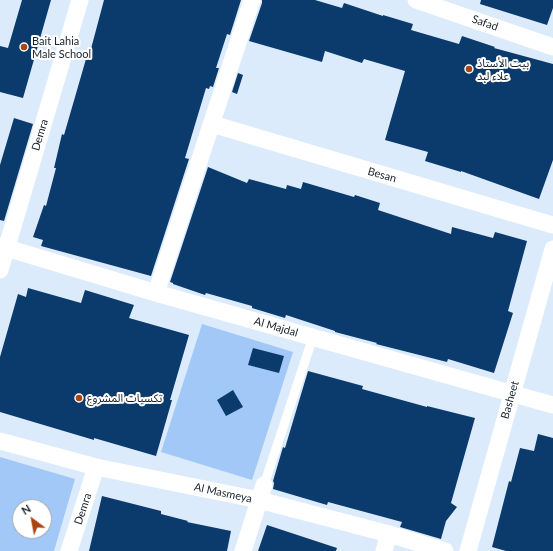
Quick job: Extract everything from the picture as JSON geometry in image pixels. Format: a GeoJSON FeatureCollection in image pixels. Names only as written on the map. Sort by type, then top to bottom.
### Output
{"type":"FeatureCollection","features":[{"type":"Feature","properties":{"kind":"street","name":"Demra"},"geometry":{"type":"LineString","coordinates":[[0,270],[3,247],[80,0]]}},
{"type":"Feature","properties":{"kind":"street"},"geometry":{"type":"LineString","coordinates":[[156,293],[252,0]]}},
{"type":"Feature","properties":{"kind":"street","name":"Safad"},"geometry":{"type":"LineString","coordinates":[[416,0],[553,47]]}},
{"type":"Feature","properties":{"kind":"street","name":"Besan"},"geometry":{"type":"LineString","coordinates":[[212,124],[553,225]]}},
{"type":"Feature","properties":{"kind":"street","name":"Al Majdal"},"geometry":{"type":"LineString","coordinates":[[3,247],[156,293],[553,405]]}},
{"type":"Feature","properties":{"kind":"street","name":"Basheet"},"geometry":{"type":"LineString","coordinates":[[468,551],[553,249]]}},
{"type":"Feature","properties":{"kind":"street","name":"Al Masmeya"},"geometry":{"type":"LineString","coordinates":[[0,441],[96,467],[261,493],[445,551]]}},
{"type":"Feature","properties":{"kind":"street","name":"Demra"},"geometry":{"type":"LineString","coordinates":[[70,551],[96,467]]}},
{"type":"Feature","properties":{"kind":"street"},"geometry":{"type":"LineString","coordinates":[[243,551],[261,493]]}},
{"type":"Feature","properties":{"kind":"street"},"geometry":{"type":"LineString","coordinates":[[384,551],[389,534]]}},
{"type":"Feature","properties":{"kind":"lane"},"geometry":{"type":"LineString","coordinates":[[261,493],[313,337]]}},
{"type":"Feature","properties":{"kind":"shaded area"},"geometry":{"type":"Polygon","coordinates":[[[202,324],[293,352],[252,480],[161,452],[202,324]]]}},
{"type":"Feature","properties":{"kind":"shaded area"},"geometry":{"type":"Polygon","coordinates":[[[0,457],[75,479],[54,551],[0,551],[0,457]]]}},
{"type":"Feature","properties":{"kind":"building","name":"Bait Lahia Male School"},"geometry":{"type":"Polygon","coordinates":[[[22,0],[51,0],[23,98],[0,92],[0,46],[8,48],[22,0]]]}},
{"type":"Feature","properties":{"kind":"building"},"geometry":{"type":"Polygon","coordinates":[[[104,0],[241,0],[230,35],[227,34],[216,68],[219,68],[213,87],[210,86],[209,89],[206,88],[185,158],[189,159],[151,276],[41,246],[43,240],[33,237],[44,205],[46,206],[56,168],[54,168],[62,134],[64,135],[86,59],[88,60],[104,0]]]}},
{"type":"Feature","properties":{"kind":"building"},"geometry":{"type":"Polygon","coordinates":[[[262,0],[315,0],[342,8],[344,3],[413,24],[411,30],[459,44],[462,36],[495,47],[494,48],[553,64],[553,160],[539,199],[461,171],[425,161],[428,152],[385,140],[405,71],[364,59],[362,63],[325,51],[322,62],[249,41],[262,0]]]}},
{"type":"Feature","properties":{"kind":"building"},"geometry":{"type":"Polygon","coordinates":[[[481,0],[553,0],[553,8],[547,25],[480,4],[481,0]]]}},
{"type":"Feature","properties":{"kind":"building"},"geometry":{"type":"Polygon","coordinates":[[[238,73],[243,75],[237,94],[232,92],[238,73]]]}},
{"type":"Feature","properties":{"kind":"building"},"geometry":{"type":"Polygon","coordinates":[[[14,118],[33,124],[4,221],[0,220],[0,165],[14,118]]]}},
{"type":"Feature","properties":{"kind":"building"},"geometry":{"type":"Polygon","coordinates":[[[208,167],[247,183],[249,179],[286,189],[287,185],[301,189],[303,182],[354,197],[355,195],[380,203],[378,210],[451,234],[452,227],[493,238],[495,232],[527,241],[508,311],[513,313],[494,373],[448,359],[447,362],[376,344],[377,343],[335,332],[286,315],[285,318],[252,308],[252,306],[206,293],[205,295],[170,282],[208,167]]]}},
{"type":"Feature","properties":{"kind":"building"},"geometry":{"type":"Polygon","coordinates":[[[28,288],[81,303],[85,290],[134,305],[129,318],[189,335],[170,400],[172,400],[156,456],[94,438],[94,440],[0,412],[0,357],[18,294],[26,297],[28,288]]]}},
{"type":"Feature","properties":{"kind":"building"},"geometry":{"type":"Polygon","coordinates":[[[253,348],[284,356],[279,373],[248,365],[253,348]]]}},
{"type":"Feature","properties":{"kind":"building"},"geometry":{"type":"Polygon","coordinates":[[[308,371],[363,386],[362,389],[427,407],[475,418],[451,503],[457,507],[446,521],[441,539],[400,527],[402,522],[328,502],[327,505],[273,489],[273,481],[283,447],[285,448],[308,371]]]}},
{"type":"Feature","properties":{"kind":"building"},"geometry":{"type":"Polygon","coordinates":[[[233,390],[243,407],[226,416],[217,400],[233,390]]]}},
{"type":"Feature","properties":{"kind":"building"},"geometry":{"type":"Polygon","coordinates":[[[538,434],[553,438],[553,551],[506,551],[492,547],[509,481],[511,482],[520,448],[534,451],[538,434]]]}},
{"type":"Feature","properties":{"kind":"building"},"geometry":{"type":"Polygon","coordinates":[[[102,496],[161,511],[161,514],[188,521],[187,522],[231,531],[227,551],[89,551],[102,496]]]}},
{"type":"Feature","properties":{"kind":"building"},"geometry":{"type":"Polygon","coordinates":[[[267,525],[337,548],[336,551],[258,551],[267,525]]]}},
{"type":"Feature","properties":{"kind":"place","name":"Bait Lahia Male School"},"geometry":{"type":"Point","coordinates":[24,47]}},
{"type":"Feature","properties":{"kind":"place","name":"بيت الأستاذ علاء لبد"},"geometry":{"type":"Point","coordinates":[469,69]}},
{"type":"Feature","properties":{"kind":"place","name":"تكسيات المشروع"},"geometry":{"type":"Point","coordinates":[79,398]}}]}
